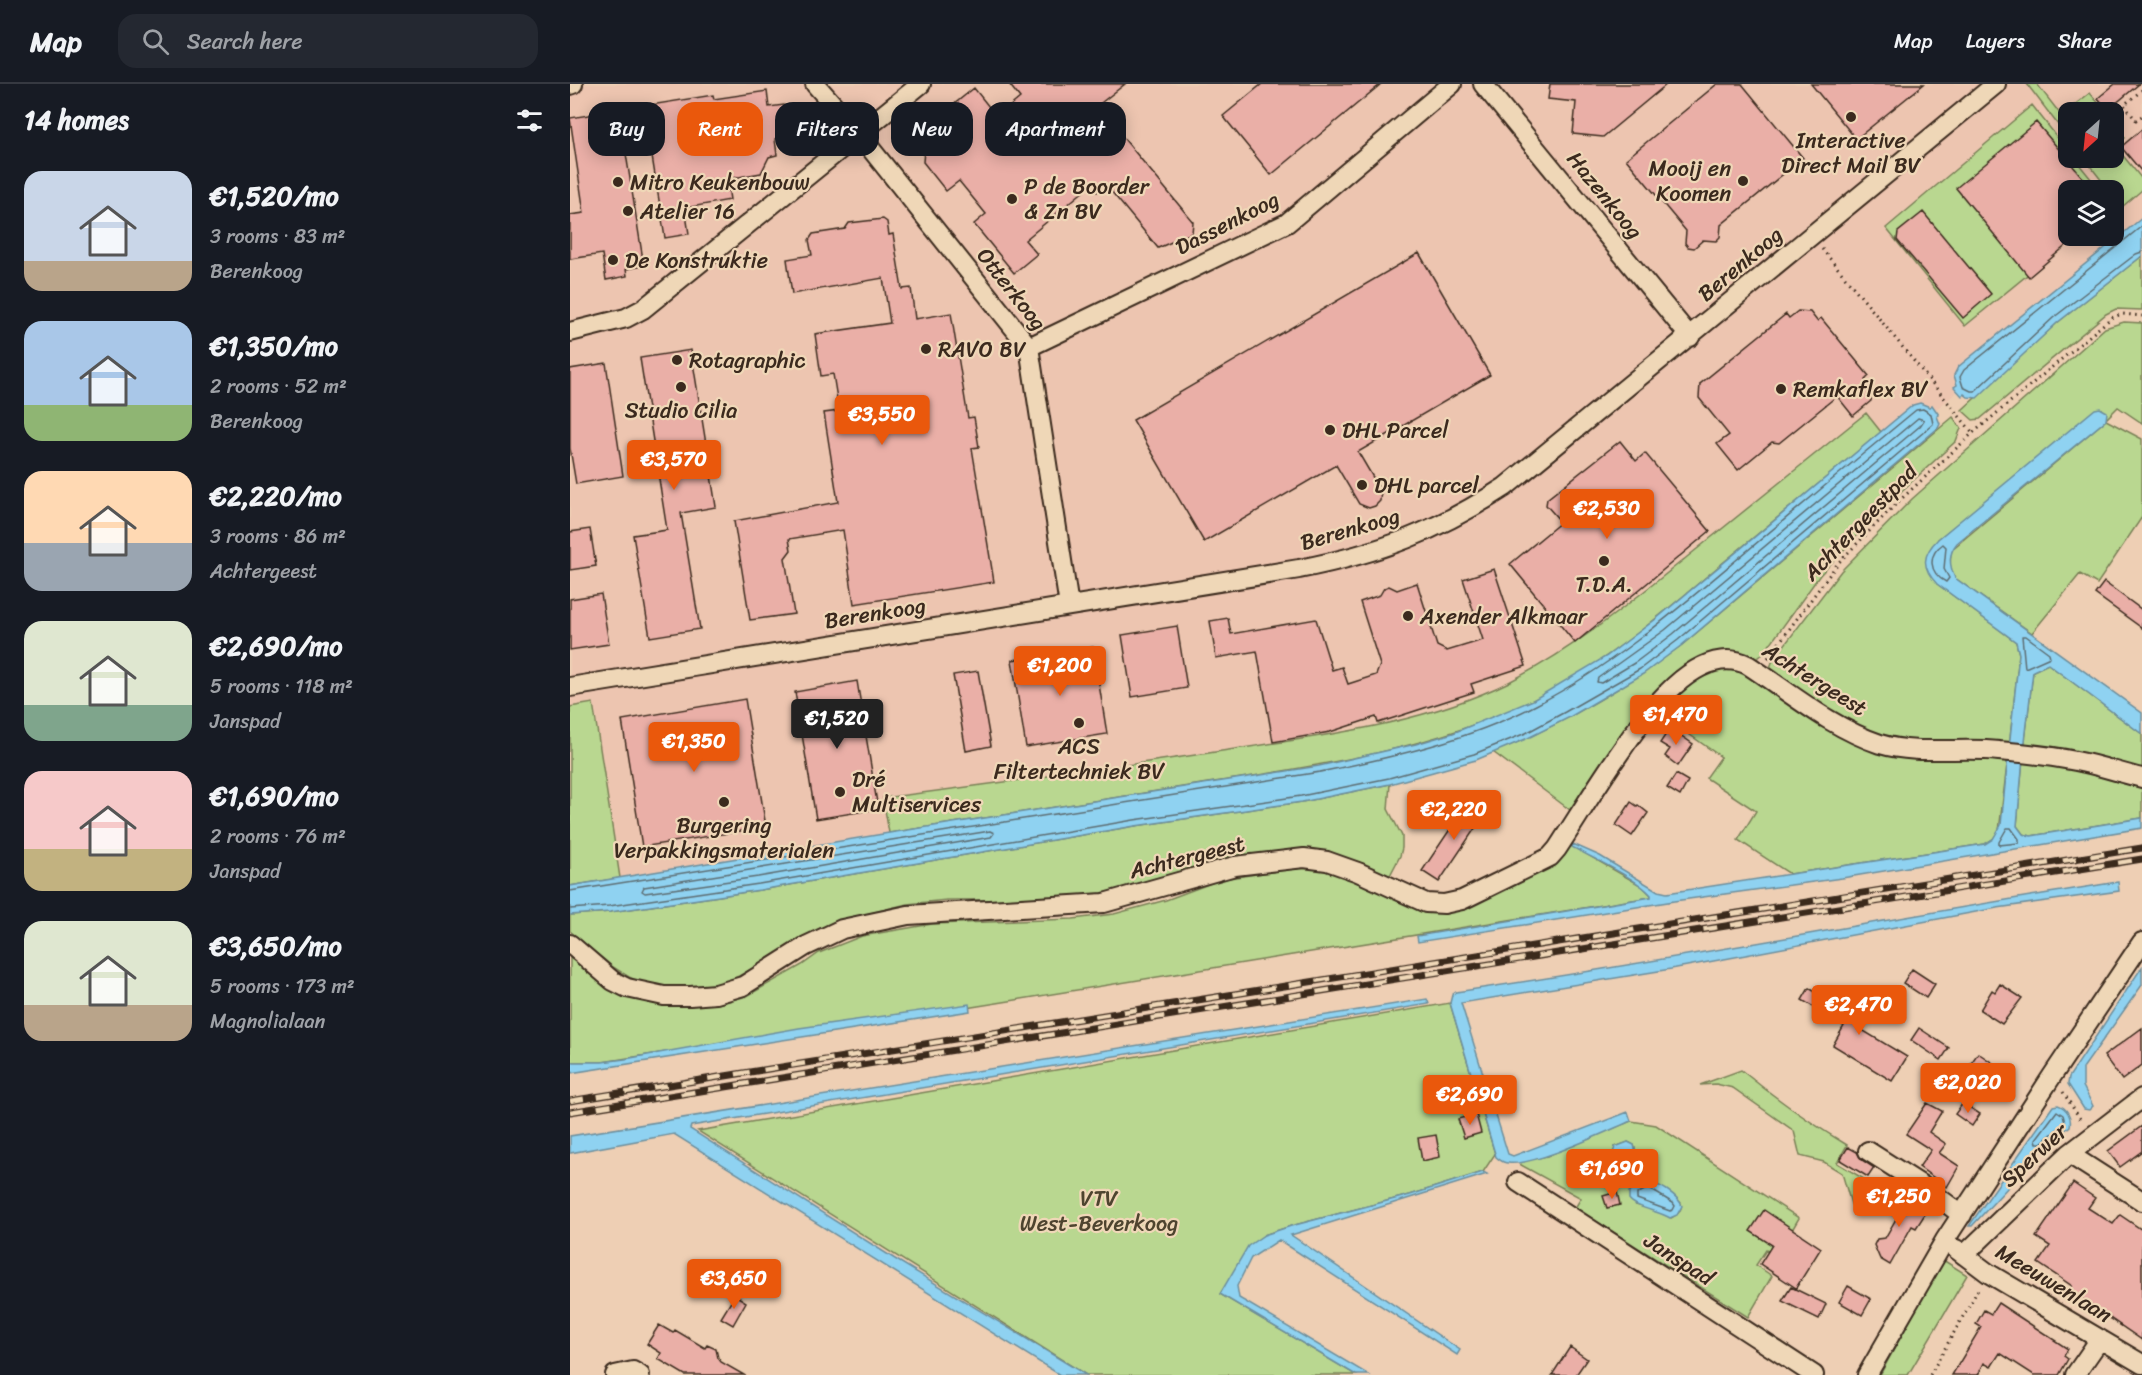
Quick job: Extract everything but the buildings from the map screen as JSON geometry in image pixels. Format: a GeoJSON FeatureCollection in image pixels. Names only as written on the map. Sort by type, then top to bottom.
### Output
{"type":"FeatureCollection","features":[{"type":"Feature","properties":{"kind":"street","name":"Otterkoog"},"geometry":{"type":"LineString","coordinates":[[815,84],[831,102]]}},
{"type":"Feature","properties":{"kind":"street"},"geometry":{"type":"LineString","coordinates":[[879,118],[921,84]]}},
{"type":"Feature","properties":{"kind":"street","name":"Dassenkoog"},"geometry":{"type":"LineString","coordinates":[[1029,347],[1287,223],[1452,84]]}},
{"type":"Feature","properties":{"kind":"street","name":"Hazenkoog"},"geometry":{"type":"LineString","coordinates":[[1483,84],[1690,337]]}},
{"type":"Feature","properties":{"kind":"street","name":"Berenkoog"},"geometry":{"type":"LineString","coordinates":[[570,687],[1337,561],[1426,532],[1471,509],[1505,487],[1996,84]]}},
{"type":"Feature","properties":{"kind":"street"},"geometry":{"type":"LineString","coordinates":[[570,332],[626,318],[643,309],[832,156]]}},
{"type":"Feature","properties":{"kind":"street","name":"Otterkoog"},"geometry":{"type":"LineString","coordinates":[[877,156],[1029,347],[1069,606]]}},
{"type":"Feature","properties":{"kind":"street","name":"Achtergeest"},"geometry":{"type":"LineString","coordinates":[[570,944],[613,981],[627,988],[664,996],[690,996],[716,994],[743,986],[806,946],[842,929],[908,915],[1104,903],[1235,866],[1258,863],[1304,858],[1327,861],[1358,872],[1426,903],[1454,903],[1550,857],[1646,715],[1679,681],[1718,660],[1739,661],[1846,731],[1883,745],[2034,755],[2076,761],[2142,778]]}},
{"type":"Feature","properties":{"kind":"street"},"geometry":{"type":"LineString","coordinates":[[1867,1375],[1945,1240],[2142,942]]}},
{"type":"Feature","properties":{"kind":"street","name":"Sperwer"},"geometry":{"type":"LineString","coordinates":[[1964,1255],[2069,1154],[2142,1098]]}},
{"type":"Feature","properties":{"kind":"street"},"geometry":{"type":"LineString","coordinates":[[1868,1151],[1923,1186],[1962,1215]]}},
{"type":"Feature","properties":{"kind":"street"},"geometry":{"type":"LineString","coordinates":[[2069,1154],[2142,1201]]}},
{"type":"Feature","properties":{"kind":"street","name":"Janspad"},"geometry":{"type":"LineString","coordinates":[[1518,1182],[1814,1375]]}},
{"type":"Feature","properties":{"kind":"street","name":"Meeuwenlaan"},"geometry":{"type":"LineString","coordinates":[[1945,1240],[1988,1273],[2142,1364]]}},
{"type":"Feature","properties":{"kind":"street"},"geometry":{"type":"LineString","coordinates":[[2075,1375],[2100,1339]]}},
{"type":"Feature","properties":{"kind":"street"},"geometry":{"type":"LineString","coordinates":[[615,1375],[633,1371],[640,1375]]}},
{"type":"Feature","properties":{"kind":"path"},"geometry":{"type":"LineString","coordinates":[[2142,90],[2124,105],[2136,120],[2142,116]]}},
{"type":"Feature","properties":{"kind":"path"},"geometry":{"type":"LineString","coordinates":[[1811,236],[1973,433]]}},
{"type":"Feature","properties":{"kind":"path","name":"Achtergeestpad"},"geometry":{"type":"LineString","coordinates":[[1758,672],[1838,563],[1899,501],[1973,433],[2111,318],[2122,314],[2142,315]]}},
{"type":"Feature","properties":{"kind":"path"},"geometry":{"type":"LineString","coordinates":[[2052,1076],[2091,1136]]}},
{"type":"Feature","properties":{"kind":"path"},"geometry":{"type":"LineString","coordinates":[[1930,1375],[1988,1273]]}},
{"type":"Feature","properties":{"kind":"shaded area"},"geometry":{"type":"Polygon","coordinates":[[[570,84],[2142,84],[2142,242],[1731,576],[1435,756],[570,900],[570,84]]]}},
{"type":"Feature","properties":{"kind":"green space"},"geometry":{"type":"Polygon","coordinates":[[[2027,84],[2037,84],[2058,111],[2058,125],[2027,84]]]}},
{"type":"Feature","properties":{"kind":"green space"},"geometry":{"type":"Polygon","coordinates":[[[2090,93],[2098,102],[2078,102],[2090,93]]]}},
{"type":"Feature","properties":{"kind":"green space"},"geometry":{"type":"Polygon","coordinates":[[[2032,105],[2058,138],[2058,168],[2082,168],[2092,180],[2058,180],[2058,246],[2063,246],[1965,326],[1886,228],[2032,105]]]}},
{"type":"Feature","properties":{"kind":"green space"},"geometry":{"type":"Polygon","coordinates":[[[2124,157],[2142,179],[2142,190],[2124,205],[2124,180],[2101,180],[2092,168],[2124,168],[2124,157]]]}},
{"type":"Feature","properties":{"kind":"green space"},"geometry":{"type":"Polygon","coordinates":[[[2142,256],[2142,310],[2116,309],[2106,314],[1980,419],[1973,420],[1962,410],[2057,323],[2142,256]]]}},
{"type":"Feature","properties":{"kind":"green space"},"geometry":{"type":"Polygon","coordinates":[[[2124,322],[2142,323],[2142,423],[2118,407],[2107,418],[2102,409],[1938,539],[1937,584],[2016,642],[2019,654],[2009,748],[1900,743],[1856,731],[1769,670],[1773,660],[1841,571],[1912,499],[2105,328],[2124,322]]]}},
{"type":"Feature","properties":{"kind":"green space"},"geometry":{"type":"Polygon","coordinates":[[[1866,413],[1881,432],[1675,603],[1629,640],[1582,673],[1531,701],[1491,719],[1408,745],[1324,764],[889,833],[883,798],[1340,733],[1443,708],[1509,682],[1579,640],[1645,591],[1866,413]]]}},
{"type":"Feature","properties":{"kind":"green space"},"geometry":{"type":"Polygon","coordinates":[[[1953,417],[1961,428],[1956,441],[1883,508],[1820,575],[1763,654],[1755,660],[1706,659],[1574,813],[1493,752],[1591,705],[1682,645],[1953,417]]]}},
{"type":"Feature","properties":{"kind":"green space"},"geometry":{"type":"Polygon","coordinates":[[[2106,420],[2142,439],[2142,517],[2097,584],[2080,574],[2032,633],[1955,578],[1950,568],[1951,550],[2106,420]]]}},
{"type":"Feature","properties":{"kind":"green space"},"geometry":{"type":"Polygon","coordinates":[[[1736,664],[1846,736],[2008,756],[1999,831],[1985,844],[1790,874],[1738,840],[1756,811],[1706,778],[1721,757],[1659,713],[1688,682],[1701,674],[1736,664]]]}},
{"type":"Feature","properties":{"kind":"green space"},"geometry":{"type":"Polygon","coordinates":[[[2048,664],[2142,734],[2142,774],[2024,750],[2033,671],[2048,664]]]}},
{"type":"Feature","properties":{"kind":"green space"},"geometry":{"type":"Polygon","coordinates":[[[593,703],[620,878],[570,886],[570,707],[593,703]]]}},
{"type":"Feature","properties":{"kind":"green space"},"geometry":{"type":"Polygon","coordinates":[[[2023,758],[2142,784],[2142,818],[2031,836],[2023,834],[2017,826],[2023,758]]]}},
{"type":"Feature","properties":{"kind":"green space"},"geometry":{"type":"Polygon","coordinates":[[[1390,784],[1388,809],[1402,836],[1402,848],[1388,879],[1358,862],[1339,856],[1270,853],[1198,867],[1129,888],[1076,899],[947,900],[907,904],[842,920],[819,930],[739,976],[720,984],[699,987],[644,984],[613,967],[570,931],[570,915],[610,912],[760,890],[1135,826],[1302,802],[1390,784]]]}},
{"type":"Feature","properties":{"kind":"green space"},"geometry":{"type":"Polygon","coordinates":[[[1567,843],[1642,886],[1651,897],[972,1007],[602,1062],[570,1062],[570,953],[658,1004],[718,1004],[747,996],[819,953],[862,936],[932,924],[1073,919],[1114,914],[1166,900],[1222,879],[1292,869],[1321,868],[1354,878],[1429,909],[1567,843]]]}},
{"type":"Feature","properties":{"kind":"green space","name":"VTV West-Beverkoog"},"geometry":{"type":"Polygon","coordinates":[[[1450,1003],[1495,1154],[1483,1172],[1410,1195],[1264,1235],[1220,1294],[1356,1375],[1086,1375],[698,1131],[1450,1003]]]}},
{"type":"Feature","properties":{"kind":"green space"},"geometry":{"type":"Polygon","coordinates":[[[1741,1070],[1792,1109],[1847,1145],[1837,1163],[1864,1179],[1851,1204],[1842,1173],[1824,1162],[1800,1156],[1794,1131],[1733,1088],[1716,1084],[1700,1085],[1741,1070]]]}},
{"type":"Feature","properties":{"kind":"green space"},"geometry":{"type":"Polygon","coordinates":[[[1631,1121],[1656,1125],[1799,1218],[1777,1256],[1766,1250],[1756,1265],[1772,1276],[1748,1317],[1575,1208],[1581,1198],[1521,1165],[1520,1162],[1547,1156],[1631,1121]],[[1628,1142],[1615,1147],[1640,1166],[1634,1145],[1628,1142]],[[1653,1183],[1636,1205],[1658,1211],[1671,1218],[1675,1216],[1680,1210],[1681,1203],[1653,1183]]]}},
{"type":"Feature","properties":{"kind":"green space"},"geometry":{"type":"Polygon","coordinates":[[[1943,1260],[1967,1275],[1908,1375],[1880,1375],[1943,1260]]]}},
{"type":"Feature","properties":{"kind":"water"},"geometry":{"type":"Polygon","coordinates":[[[2142,218],[2142,256],[2057,323],[1977,398],[1964,394],[1962,396],[1954,387],[1957,385],[1954,375],[1958,367],[2107,246],[2124,246],[2124,233],[2142,218]]]}},
{"type":"Feature","properties":{"kind":"water"},"geometry":{"type":"Polygon","coordinates":[[[1920,403],[1930,407],[1932,405],[1939,415],[1937,416],[1940,424],[1938,428],[1682,645],[1643,674],[1568,718],[1476,760],[1390,784],[1302,802],[1135,826],[760,890],[610,912],[570,915],[570,886],[889,833],[1319,766],[1416,744],[1453,733],[1533,700],[1607,656],[1656,619],[1913,405],[1920,403]]]}},
{"type":"Feature","properties":{"kind":"water"},"geometry":{"type":"Polygon","coordinates":[[[2100,408],[2107,412],[2106,420],[1957,543],[1952,551],[1951,564],[1955,578],[2142,713],[2142,734],[2048,664],[2033,671],[2024,750],[2009,748],[2019,654],[2016,642],[1937,584],[1926,567],[1926,556],[1938,539],[2095,409],[2100,408]]]}},
{"type":"Feature","properties":{"kind":"water"},"geometry":{"type":"Polygon","coordinates":[[[2008,756],[2023,758],[2017,826],[2023,834],[2031,836],[2142,818],[2142,828],[1842,878],[1674,901],[1418,942],[1417,936],[1651,897],[1636,882],[1572,847],[1573,844],[1600,856],[1658,891],[1667,893],[1985,844],[1993,839],[2001,825],[2008,756]]]}},
{"type":"Feature","properties":{"kind":"water"},"geometry":{"type":"Polygon","coordinates":[[[2118,882],[2119,891],[1997,908],[1671,969],[1461,1003],[1508,1154],[1513,1156],[1628,1112],[1631,1121],[1569,1148],[1534,1160],[1508,1163],[1496,1157],[1450,1003],[1452,995],[1456,992],[2118,882]]]}},
{"type":"Feature","properties":{"kind":"water"},"geometry":{"type":"Polygon","coordinates":[[[2142,967],[2142,985],[2083,1068],[2083,1086],[2093,1106],[2089,1110],[2084,1109],[2068,1084],[2069,1077],[2142,967]]]}},
{"type":"Feature","properties":{"kind":"water"},"geometry":{"type":"Polygon","coordinates":[[[1427,999],[1429,1004],[691,1126],[690,1129],[895,1259],[1086,1375],[1060,1375],[674,1134],[570,1153],[570,1136],[1427,999]]]}},
{"type":"Feature","properties":{"kind":"water"},"geometry":{"type":"Polygon","coordinates":[[[969,1004],[970,1011],[570,1073],[570,1062],[625,1059],[799,1028],[969,1004]]]}},
{"type":"Feature","properties":{"kind":"water"},"geometry":{"type":"Polygon","coordinates":[[[2058,1105],[2068,1113],[2070,1126],[2045,1147],[1972,1226],[1969,1226],[2053,1106],[2058,1105]]]}},
{"type":"Feature","properties":{"kind":"water"},"geometry":{"type":"Polygon","coordinates":[[[1628,1142],[1634,1145],[1640,1166],[1635,1175],[1631,1176],[1619,1168],[1613,1153],[1615,1147],[1628,1142]]]}},
{"type":"Feature","properties":{"kind":"water"},"geometry":{"type":"Polygon","coordinates":[[[1483,1172],[1487,1174],[1291,1235],[1460,1350],[1457,1355],[1279,1240],[1251,1258],[1237,1286],[1239,1298],[1369,1375],[1356,1375],[1220,1294],[1248,1246],[1264,1235],[1410,1195],[1483,1172]]]}},
{"type":"Feature","properties":{"kind":"water"},"geometry":{"type":"Polygon","coordinates":[[[1647,1182],[1662,1187],[1680,1202],[1682,1206],[1677,1215],[1670,1218],[1636,1205],[1629,1199],[1629,1192],[1647,1182]]]}},
{"type":"Feature","properties":{"kind":"railway"},"geometry":{"type":"LineString","coordinates":[[570,1101],[2142,848]]}},
{"type":"Feature","properties":{"kind":"railway"},"geometry":{"type":"LineString","coordinates":[[570,1112],[2142,859]]}},
{"type":"Feature","properties":{"kind":"place","name":"Interactive Direct Mail BV"},"geometry":{"type":"Point","coordinates":[1851,117]}},
{"type":"Feature","properties":{"kind":"place","name":"Mooij en Koomen"},"geometry":{"type":"Point","coordinates":[1743,181]}},
{"type":"Feature","properties":{"kind":"place","name":"Mitro Keukenbouw"},"geometry":{"type":"Point","coordinates":[618,182]}},
{"type":"Feature","properties":{"kind":"place","name":"P de Boorder & Zn BV"},"geometry":{"type":"Point","coordinates":[1012,199]}},
{"type":"Feature","properties":{"kind":"place","name":"Atelier 16"},"geometry":{"type":"Point","coordinates":[628,211]}},
{"type":"Feature","properties":{"kind":"place","name":"De Konstruktie"},"geometry":{"type":"Point","coordinates":[613,260]}},
{"type":"Feature","properties":{"kind":"place","name":"RAVO BV"},"geometry":{"type":"Point","coordinates":[926,349]}},
{"type":"Feature","properties":{"kind":"place","name":"Rotagraphic"},"geometry":{"type":"Point","coordinates":[677,360]}},
{"type":"Feature","properties":{"kind":"place","name":"Studio Cilia"},"geometry":{"type":"Point","coordinates":[681,387]}},
{"type":"Feature","properties":{"kind":"place","name":"Remkaflex BV"},"geometry":{"type":"Point","coordinates":[1781,389]}},
{"type":"Feature","properties":{"kind":"place","name":"DHL Parcel"},"geometry":{"type":"Point","coordinates":[1330,430]}},
{"type":"Feature","properties":{"kind":"place","name":"DHL parcel"},"geometry":{"type":"Point","coordinates":[1362,485]}},
{"type":"Feature","properties":{"kind":"place","name":"T.D.A."},"geometry":{"type":"Point","coordinates":[1604,561]}},
{"type":"Feature","properties":{"kind":"place","name":"Axender Alkmaar"},"geometry":{"type":"Point","coordinates":[1408,616]}},
{"type":"Feature","properties":{"kind":"place","name":"ACS Filtertechniek BV"},"geometry":{"type":"Point","coordinates":[1079,723]}},
{"type":"Feature","properties":{"kind":"place","name":"Dré Multiservices"},"geometry":{"type":"Point","coordinates":[840,792]}},
{"type":"Feature","properties":{"kind":"place","name":"Burgering Verpakkingsmaterialen"},"geometry":{"type":"Point","coordinates":[724,802]}}]}
